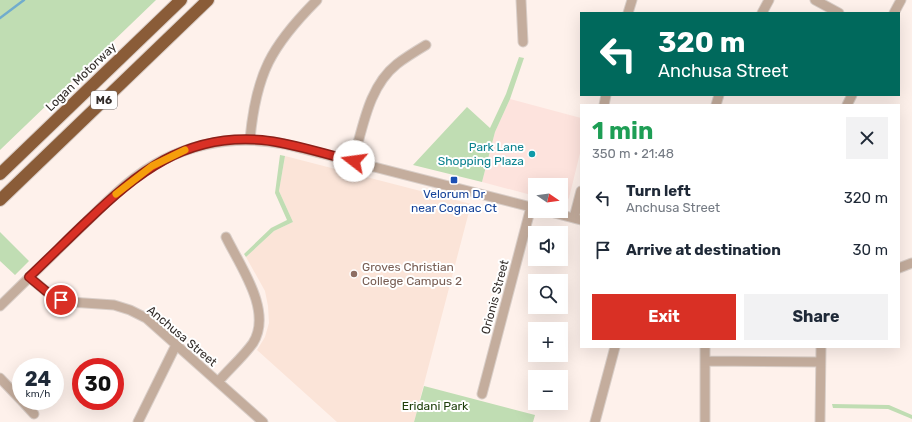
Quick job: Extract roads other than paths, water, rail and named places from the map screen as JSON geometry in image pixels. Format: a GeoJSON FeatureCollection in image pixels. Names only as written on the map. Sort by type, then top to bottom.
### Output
{"type":"FeatureCollection","features":[{"type":"Feature","properties":{"kind":"highway","name":"Logan Motorway"},"geometry":{"type":"LineString","coordinates":[[0,174],[181,0]]}},
{"type":"Feature","properties":{"kind":"highway","name":"M6"},"geometry":{"type":"LineString","coordinates":[[0,200],[208,0]]}},
{"type":"Feature","properties":{"kind":"street"},"geometry":{"type":"LineString","coordinates":[[250,139],[253,107],[264,70],[281,39],[317,0]]}},
{"type":"Feature","properties":{"kind":"street"},"geometry":{"type":"LineString","coordinates":[[520,0],[523,42]]}},
{"type":"Feature","properties":{"kind":"street"},"geometry":{"type":"LineString","coordinates":[[628,12],[632,0]]}},
{"type":"Feature","properties":{"kind":"street"},"geometry":{"type":"LineString","coordinates":[[763,12],[769,0]]}},
{"type":"Feature","properties":{"kind":"street"},"geometry":{"type":"LineString","coordinates":[[815,0],[837,12]]}},
{"type":"Feature","properties":{"kind":"street"},"geometry":{"type":"LineString","coordinates":[[895,12],[901,0]]}},
{"type":"Feature","properties":{"kind":"street"},"geometry":{"type":"LineString","coordinates":[[354,161],[371,99],[378,85],[396,64],[426,45]]}},
{"type":"Feature","properties":{"kind":"street"},"geometry":{"type":"LineString","coordinates":[[0,306],[115,194],[152,166],[179,152],[203,145],[250,139],[284,144],[528,207]]}},
{"type":"Feature","properties":{"kind":"street"},"geometry":{"type":"LineString","coordinates":[[568,216],[578,219],[580,200]]}},
{"type":"Feature","properties":{"kind":"street","name":"Orionis Street"},"geometry":{"type":"LineString","coordinates":[[482,394],[530,218]]}},
{"type":"Feature","properties":{"kind":"street"},"geometry":{"type":"LineString","coordinates":[[218,382],[252,343],[258,330],[260,319],[258,305],[253,290],[226,238]]}},
{"type":"Feature","properties":{"kind":"street"},"geometry":{"type":"LineString","coordinates":[[900,268],[912,262]]}},
{"type":"Feature","properties":{"kind":"street","name":"Anchusa Street"},"geometry":{"type":"LineString","coordinates":[[29,277],[53,297],[70,302],[114,305],[130,310],[146,318],[263,422]]}},
{"type":"Feature","properties":{"kind":"street"},"geometry":{"type":"LineString","coordinates":[[138,422],[176,345]]}},
{"type":"Feature","properties":{"kind":"street"},"geometry":{"type":"LineString","coordinates":[[595,422],[615,348]]}},
{"type":"Feature","properties":{"kind":"street"},"geometry":{"type":"LineString","coordinates":[[705,348],[705,422]]}},
{"type":"Feature","properties":{"kind":"street"},"geometry":{"type":"LineString","coordinates":[[820,422],[821,348]]}},
{"type":"Feature","properties":{"kind":"street"},"geometry":{"type":"LineString","coordinates":[[705,361],[820,362]]}},
{"type":"Feature","properties":{"kind":"street"},"geometry":{"type":"LineString","coordinates":[[0,378],[12,391]]}},
{"type":"Feature","properties":{"kind":"street"},"geometry":{"type":"LineString","coordinates":[[30,410],[34,414]]}},
{"type":"Feature","properties":{"kind":"waterway"},"geometry":{"type":"LineString","coordinates":[[0,18],[24,0]]}},
{"type":"Feature","properties":{"kind":"place","name":"Park Lane Shopping Plaza"},"geometry":{"type":"Point","coordinates":[532,154]}},
{"type":"Feature","properties":{"kind":"place","name":"Velorum Dr near Cognac Ct"},"geometry":{"type":"Point","coordinates":[454,180]}},
{"type":"Feature","properties":{"kind":"place","name":"Groves Christian College Campus 2"},"geometry":{"type":"Point","coordinates":[354,274]}},
{"type":"Feature","properties":{"kind":"park label","name":"Eridani Park"},"geometry":{"type":"Point","coordinates":[435,406]}}]}
